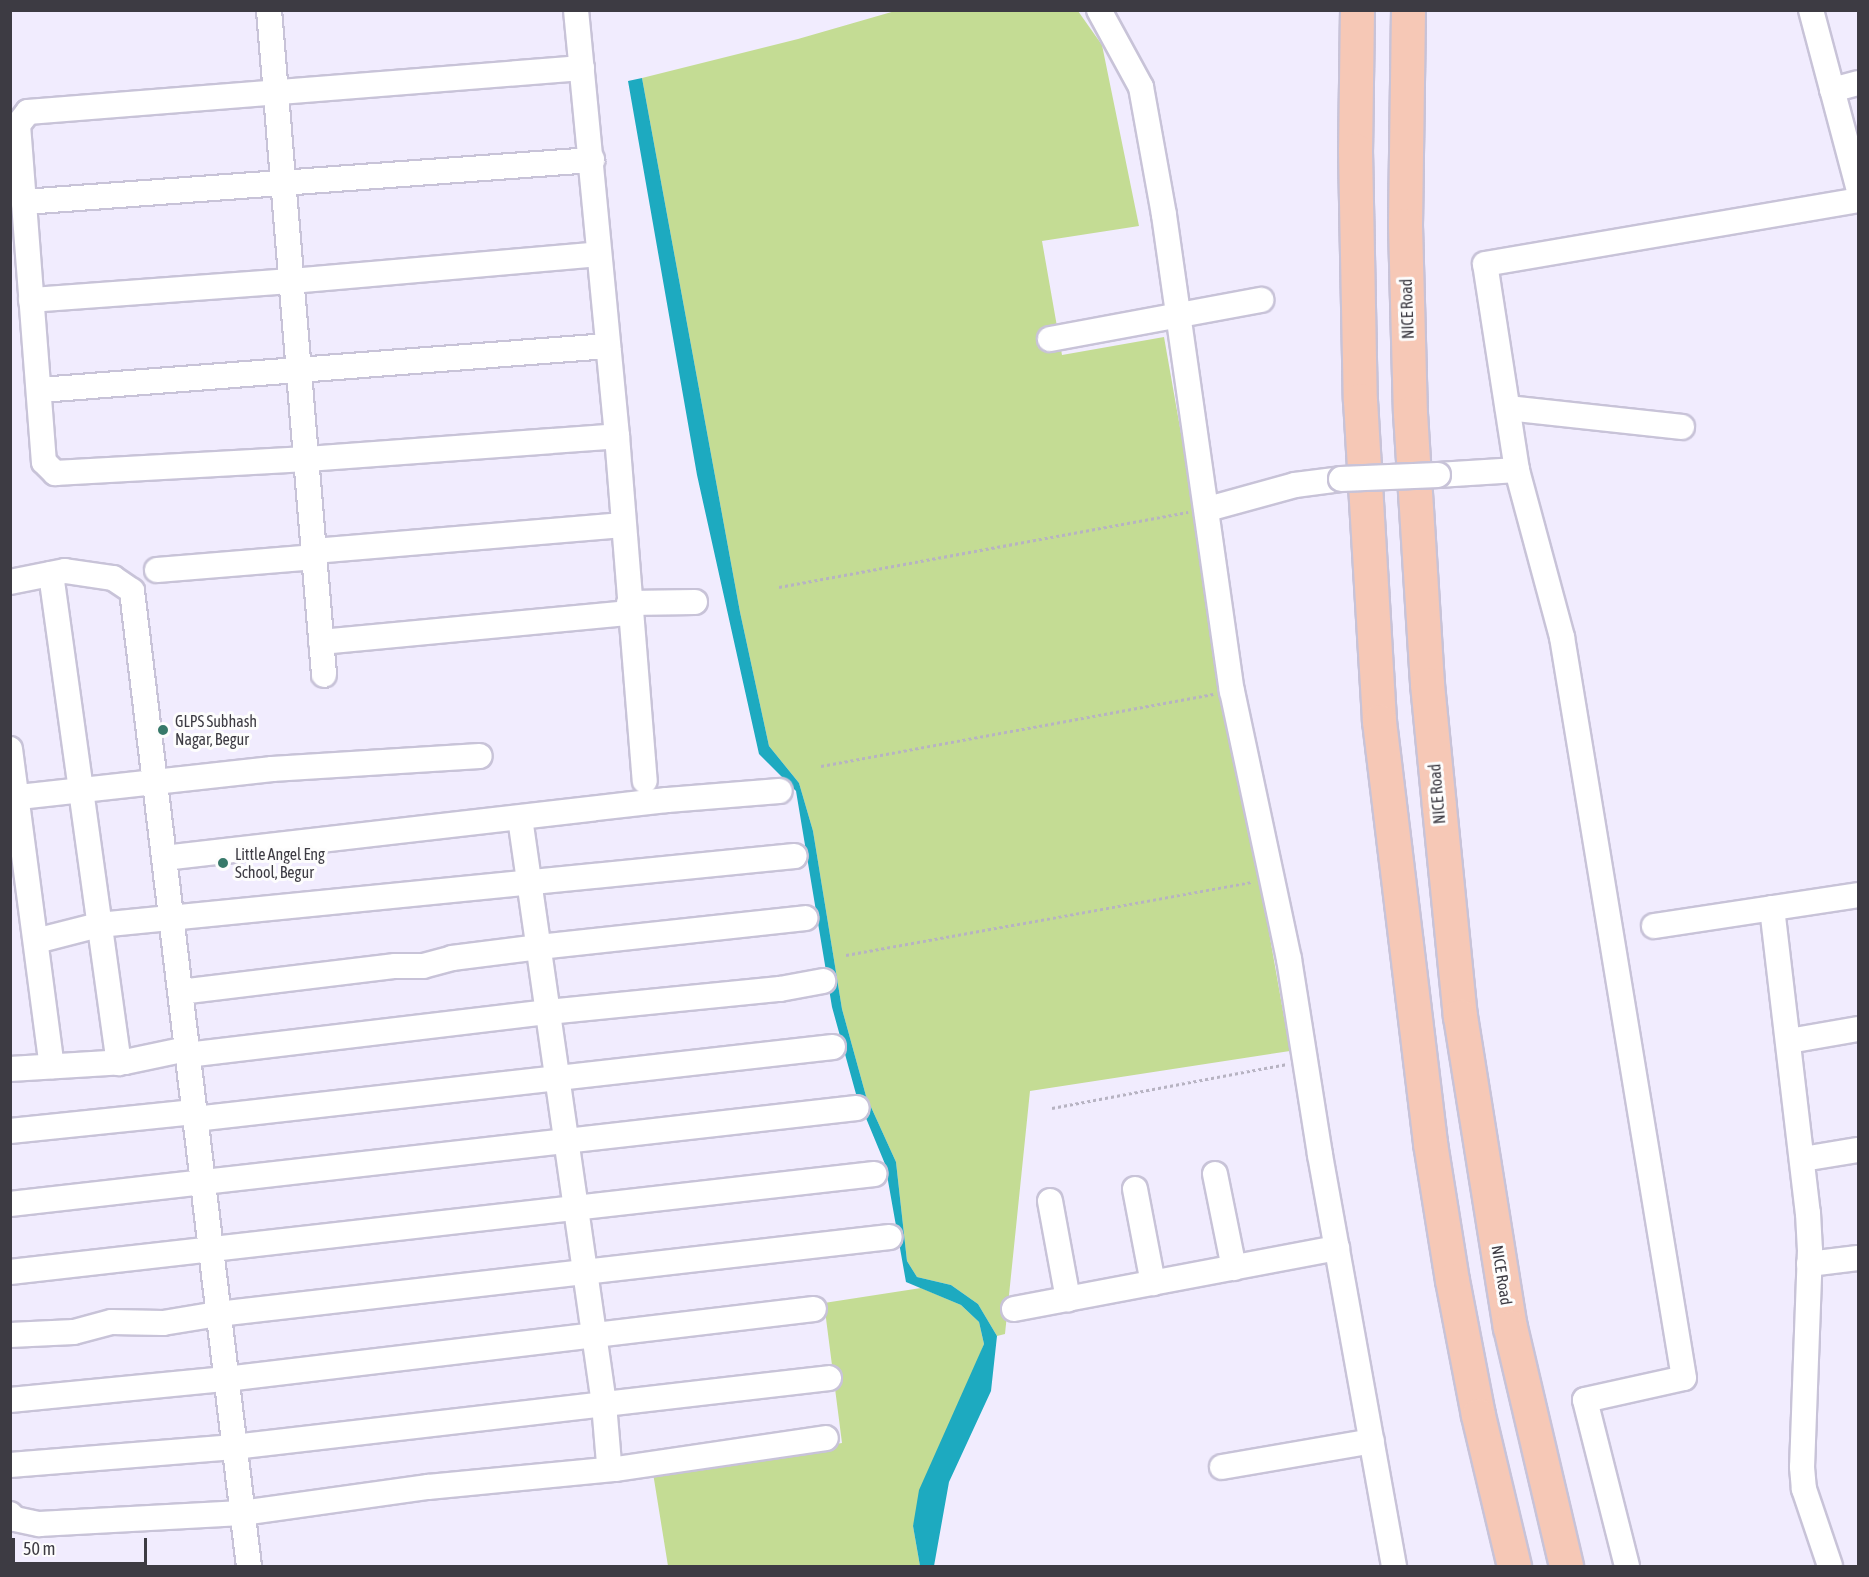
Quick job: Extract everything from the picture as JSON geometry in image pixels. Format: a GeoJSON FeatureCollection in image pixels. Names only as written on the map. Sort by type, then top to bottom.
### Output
{"type":"FeatureCollection","features":[{"type":"Feature","properties":{"kind":"highway"},"geometry":{"type":"LineString","coordinates":[[1357,10],[1355,150],[1360,400],[1380,721],[1436,1177],[1478,1415],[1514,1566]]}},
{"type":"Feature","properties":{"kind":"highway","name":"NICE Road"},"geometry":{"type":"LineString","coordinates":[[1408,10],[1405,225],[1410,401],[1427,684],[1438,807],[1460,1016],[1510,1327],[1566,1566]]}},
{"type":"Feature","properties":{"kind":"street"},"geometry":{"type":"LineString","coordinates":[[269,10],[324,675]]}},
{"type":"Feature","properties":{"kind":"street"},"geometry":{"type":"LineString","coordinates":[[576,10],[592,160],[645,781]]}},
{"type":"Feature","properties":{"kind":"street"},"geometry":{"type":"LineString","coordinates":[[1099,10],[1141,87],[1179,315],[1232,691],[1288,959],[1394,1566]]}},
{"type":"Feature","properties":{"kind":"street"},"geometry":{"type":"LineString","coordinates":[[1811,10],[1858,188]]}},
{"type":"Feature","properties":{"kind":"street"},"geometry":{"type":"LineString","coordinates":[[582,68],[28,112],[18,125],[44,462],[55,473],[307,459],[616,436]]}},
{"type":"Feature","properties":{"kind":"street"},"geometry":{"type":"LineString","coordinates":[[1832,90],[1858,83]]}},
{"type":"Feature","properties":{"kind":"street"},"geometry":{"type":"LineString","coordinates":[[24,202],[592,160]]}},
{"type":"Feature","properties":{"kind":"street"},"geometry":{"type":"LineString","coordinates":[[1627,1566],[1585,1400],[1684,1378],[1562,637],[1517,470],[1485,264],[1858,200]]}},
{"type":"Feature","properties":{"kind":"street"},"geometry":{"type":"LineString","coordinates":[[31,300],[292,281],[599,254]]}},
{"type":"Feature","properties":{"kind":"street"},"geometry":{"type":"LineString","coordinates":[[1050,339],[1261,300]]}},
{"type":"Feature","properties":{"kind":"street"},"geometry":{"type":"LineString","coordinates":[[40,390],[608,346]]}},
{"type":"Feature","properties":{"kind":"street"},"geometry":{"type":"LineString","coordinates":[[1508,408],[1682,427]]}},
{"type":"Feature","properties":{"kind":"street"},"geometry":{"type":"LineString","coordinates":[[1208,509],[1295,485],[1341,479],[1517,470]]}},
{"type":"Feature","properties":{"kind":"street"},"geometry":{"type":"LineString","coordinates":[[157,570],[623,525]]}},
{"type":"Feature","properties":{"kind":"street"},"geometry":{"type":"LineString","coordinates":[[10,582],[65,571],[113,578],[132,591],[249,1566]]}},
{"type":"Feature","properties":{"kind":"street"},"geometry":{"type":"LineString","coordinates":[[51,574],[118,1063]]}},
{"type":"Feature","properties":{"kind":"street"},"geometry":{"type":"LineString","coordinates":[[321,642],[695,602]]}},
{"type":"Feature","properties":{"kind":"street"},"geometry":{"type":"LineString","coordinates":[[10,749],[14,798],[36,940],[52,1066]]}},
{"type":"Feature","properties":{"kind":"street"},"geometry":{"type":"LineString","coordinates":[[14,798],[272,769],[480,756]]}},
{"type":"Feature","properties":{"kind":"street"},"geometry":{"type":"LineString","coordinates":[[164,858],[667,800],[780,791]]}},
{"type":"Feature","properties":{"kind":"street"},"geometry":{"type":"LineString","coordinates":[[520,818],[604,1404],[609,1463],[612,1468]]}},
{"type":"Feature","properties":{"kind":"street"},"geometry":{"type":"LineString","coordinates":[[36,940],[99,926],[795,856]]}},
{"type":"Feature","properties":{"kind":"street"},"geometry":{"type":"LineString","coordinates":[[1654,926],[1858,895]]}},
{"type":"Feature","properties":{"kind":"street"},"geometry":{"type":"LineString","coordinates":[[1772,908],[1808,1213],[1809,1264],[1802,1467],[1804,1489],[1830,1566]]}},
{"type":"Feature","properties":{"kind":"street"},"geometry":{"type":"LineString","coordinates":[[180,992],[395,966],[423,966],[452,958],[539,946],[805,918]]}},
{"type":"Feature","properties":{"kind":"street"},"geometry":{"type":"LineString","coordinates":[[10,1069],[118,1063],[187,1052],[780,989],[823,981]]}},
{"type":"Feature","properties":{"kind":"street"},"geometry":{"type":"LineString","coordinates":[[1789,1041],[1858,1029]]}},
{"type":"Feature","properties":{"kind":"street"},"geometry":{"type":"LineString","coordinates":[[10,1131],[556,1080],[833,1047]]}},
{"type":"Feature","properties":{"kind":"street"},"geometry":{"type":"LineString","coordinates":[[10,1204],[566,1143],[856,1108]]}},
{"type":"Feature","properties":{"kind":"street"},"geometry":{"type":"LineString","coordinates":[[1803,1159],[1858,1150]]}},
{"type":"Feature","properties":{"kind":"street"},"geometry":{"type":"LineString","coordinates":[[10,1272],[210,1247],[576,1209],[874,1174]]}},
{"type":"Feature","properties":{"kind":"street"},"geometry":{"type":"LineString","coordinates":[[1215,1174],[1234,1268]]}},
{"type":"Feature","properties":{"kind":"street"},"geometry":{"type":"LineString","coordinates":[[1135,1189],[1153,1283]]}},
{"type":"Feature","properties":{"kind":"street"},"geometry":{"type":"LineString","coordinates":[[1050,1201],[1068,1299]]}},
{"type":"Feature","properties":{"kind":"street"},"geometry":{"type":"LineString","coordinates":[[10,1335],[74,1332],[112,1322],[163,1323],[218,1314],[890,1237]]}},
{"type":"Feature","properties":{"kind":"street"},"geometry":{"type":"LineString","coordinates":[[1014,1309],[1337,1248]]}},
{"type":"Feature","properties":{"kind":"street"},"geometry":{"type":"LineString","coordinates":[[1809,1264],[1858,1258]]}},
{"type":"Feature","properties":{"kind":"street"},"geometry":{"type":"LineString","coordinates":[[10,1400],[226,1379],[814,1309]]}},
{"type":"Feature","properties":{"kind":"street"},"geometry":{"type":"LineString","coordinates":[[10,1465],[234,1447],[829,1378]]}},
{"type":"Feature","properties":{"kind":"street"},"geometry":{"type":"LineString","coordinates":[[10,1514],[15,1519],[39,1524],[242,1513],[428,1487],[612,1468],[826,1438]]}},
{"type":"Feature","properties":{"kind":"street"},"geometry":{"type":"LineString","coordinates":[[1222,1467],[1372,1441]]}},
{"type":"Feature","properties":{"kind":"path"},"geometry":{"type":"LineString","coordinates":[[779,587],[1208,509]]}},
{"type":"Feature","properties":{"kind":"path"},"geometry":{"type":"LineString","coordinates":[[821,766],[1232,691]]}},
{"type":"Feature","properties":{"kind":"path"},"geometry":{"type":"LineString","coordinates":[[846,955],[1272,879]]}},
{"type":"Feature","properties":{"kind":"path"},"geometry":{"type":"LineString","coordinates":[[1052,1108],[1305,1060]]}},
{"type":"Feature","properties":{"kind":"green space"},"geometry":{"type":"Polygon","coordinates":[[[895,11],[1078,11],[1102,45],[1139,226],[1042,241],[1062,355],[1164,337],[1290,1051],[1030,1091],[1005,1334],[997,1336],[978,1304],[951,1285],[917,1277],[907,1261],[896,1162],[866,1096],[842,1009],[813,831],[799,783],[769,746],[740,612],[642,78],[798,39],[895,11]]]}},
{"type":"Feature","properties":{"kind":"green space"},"geometry":{"type":"Polygon","coordinates":[[[921,1288],[961,1305],[979,1322],[984,1344],[913,1526],[920,1566],[668,1566],[653,1473],[842,1443],[824,1303],[921,1288]]]}},
{"type":"Feature","properties":{"kind":"water"},"geometry":{"type":"Polygon","coordinates":[[[642,78],[740,612],[769,746],[799,783],[813,831],[842,1009],[866,1096],[896,1162],[907,1261],[917,1277],[951,1285],[978,1304],[997,1336],[991,1391],[949,1482],[934,1566],[920,1566],[913,1526],[919,1490],[984,1344],[979,1322],[961,1305],[906,1282],[885,1164],[856,1094],[832,1007],[796,791],[759,754],[697,475],[628,81],[642,78]]]}},
{"type":"Feature","properties":{"kind":"place","name":"GLPS Subhash Nagar, Begur"},"geometry":{"type":"Point","coordinates":[163,730]}},
{"type":"Feature","properties":{"kind":"place","name":"Little Angel Eng School, Begur"},"geometry":{"type":"Point","coordinates":[223,863]}}]}
